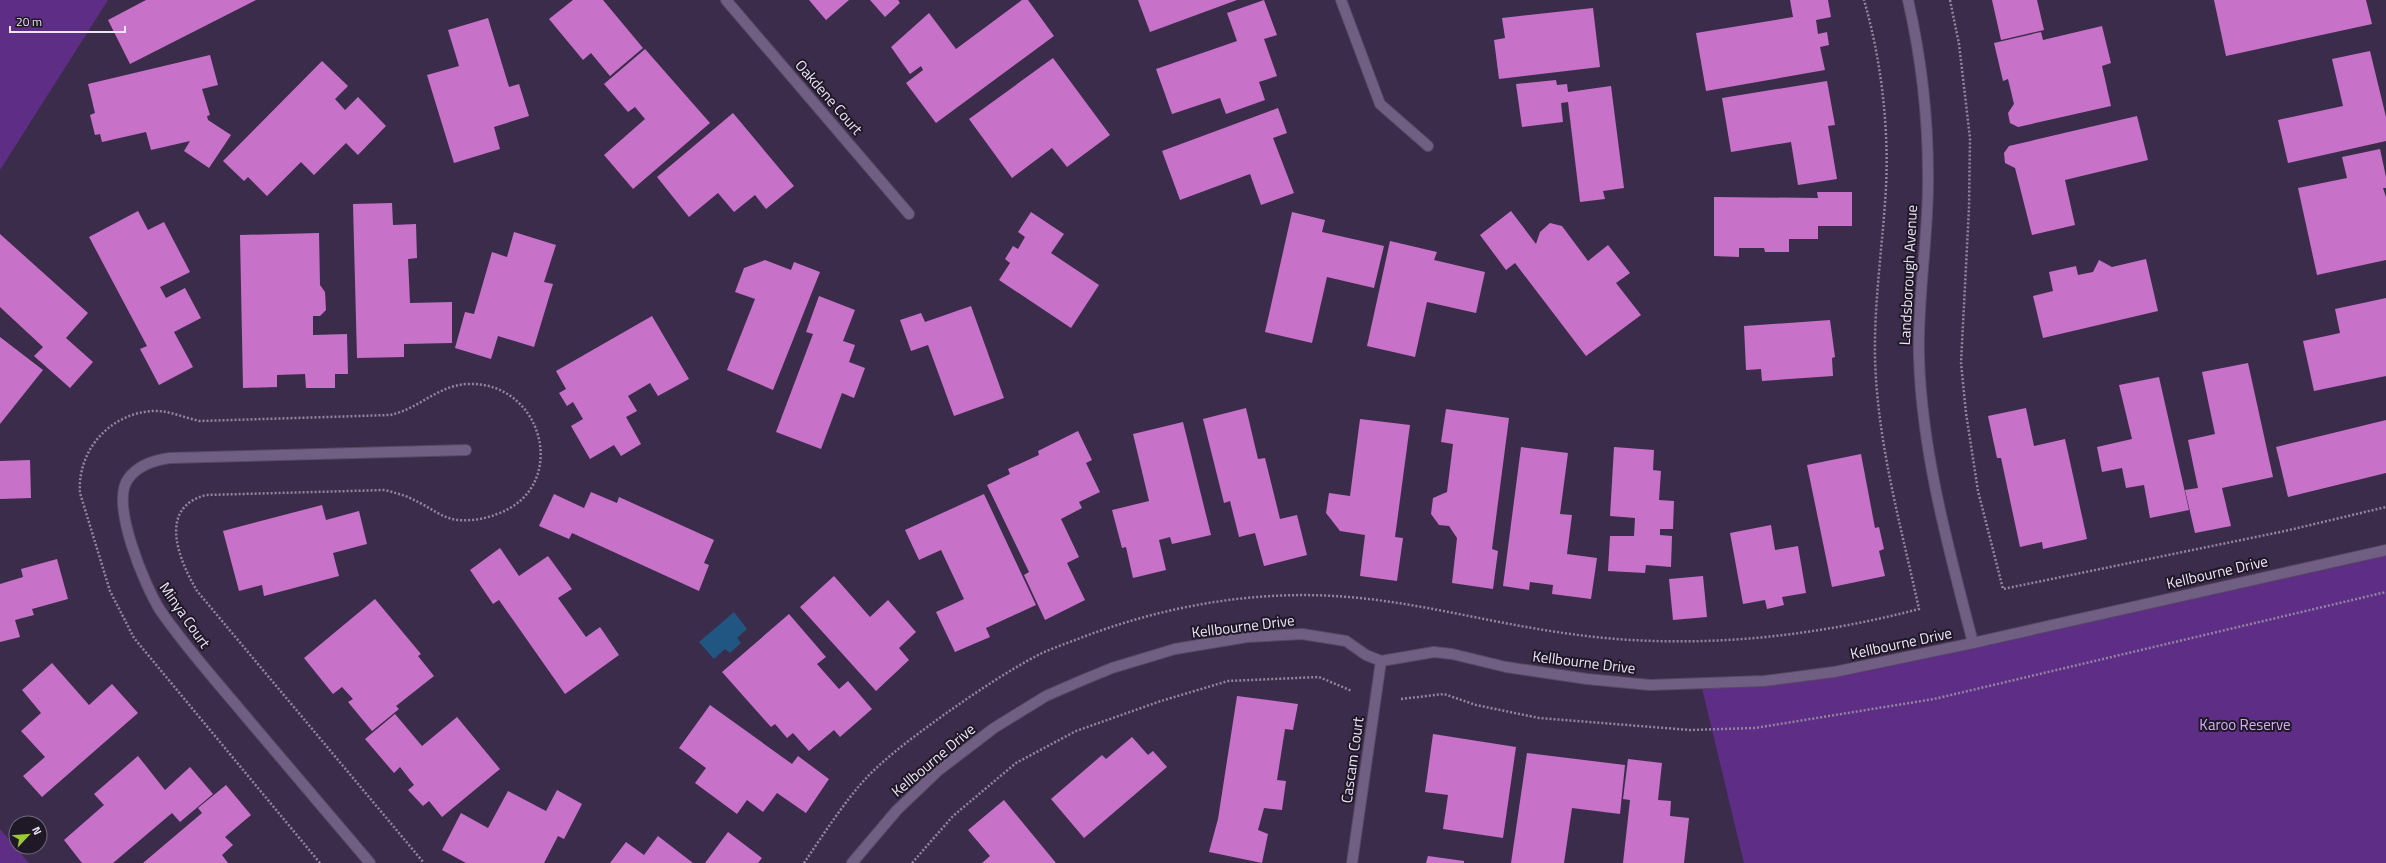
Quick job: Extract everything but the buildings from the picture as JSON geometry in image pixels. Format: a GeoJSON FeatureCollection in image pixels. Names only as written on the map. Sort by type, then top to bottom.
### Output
{"type":"FeatureCollection","features":[{"type":"Feature","properties":{"kind":"street","name":"Oakdene Court"},"geometry":{"type":"LineString","coordinates":[[726,0],[909,214]]}},
{"type":"Feature","properties":{"kind":"street"},"geometry":{"type":"LineString","coordinates":[[1341,0],[1380,104],[1428,146]]}},
{"type":"Feature","properties":{"kind":"street","name":"Landsborough Avenue"},"geometry":{"type":"LineString","coordinates":[[1908,0],[1925,98],[1928,176],[1918,309],[1920,388],[1934,478],[1972,643]]}},
{"type":"Feature","properties":{"kind":"street","name":"Minya Court"},"geometry":{"type":"LineString","coordinates":[[370,863],[207,671],[160,610],[146,585],[136,560],[126,518],[124,491],[127,480],[141,467],[157,460],[170,458],[466,450]]}},
{"type":"Feature","properties":{"kind":"street","name":"Kellbourne Drive"},"geometry":{"type":"LineString","coordinates":[[852,863],[897,810],[939,770],[994,728],[1046,696],[1112,668],[1175,650],[1212,642],[1302,634],[1346,641],[1366,655],[1381,661],[1434,652],[1452,654],[1506,667],[1587,679],[1650,684],[1701,684],[1764,681],[1834,672],[1972,643],[2384,550]]}},
{"type":"Feature","properties":{"kind":"street","name":"Cascam Court"},"geometry":{"type":"LineString","coordinates":[[1352,863],[1381,661]]}},
{"type":"Feature","properties":{"kind":"path"},"geometry":{"type":"LineString","coordinates":[[1864,0],[1879,71],[1886,137],[1886,186],[1876,301],[1875,356],[1878,401],[1886,460],[1919,609]]}},
{"type":"Feature","properties":{"kind":"path"},"geometry":{"type":"LineString","coordinates":[[1950,0],[1959,44],[1970,138],[1969,208],[1961,364],[1966,413],[1978,491],[2003,588],[2285,531],[2386,507]]}},
{"type":"Feature","properties":{"kind":"path"},"geometry":{"type":"LineString","coordinates":[[320,863],[134,638],[116,604],[80,494],[79,478],[82,464],[98,438],[110,426],[123,418],[153,411],[171,413],[200,421],[390,415],[416,407],[441,391],[468,384],[497,387],[510,395],[528,412],[535,425],[540,450],[539,470],[533,487],[513,509],[487,518],[457,520],[413,499],[386,490],[206,495],[192,498],[184,506],[176,526],[176,538],[182,564],[197,591],[424,863]]}},
{"type":"Feature","properties":{"kind":"path"},"geometry":{"type":"LineString","coordinates":[[912,863],[953,816],[1016,763],[1076,731],[1161,701],[1228,681],[1319,676],[1356,692]]}},
{"type":"Feature","properties":{"kind":"green space"},"geometry":{"type":"Polygon","coordinates":[[[0,0],[108,0],[0,170],[0,0]]]}},
{"type":"Feature","properties":{"kind":"green space","name":"Karoo Reserve"},"geometry":{"type":"Polygon","coordinates":[[[2386,550],[2386,863],[1744,863],[1701,684],[1763,685],[2386,550]]]}},
{"type":"Feature","properties":{"kind":"green space"},"geometry":{"type":"Polygon","coordinates":[[[0,829],[8,838],[8,855],[22,855],[29,863],[0,863],[0,829]]]}},
{"type":"Feature","properties":{"kind":"water"},"geometry":{"type":"Polygon","coordinates":[[[734,612],[747,629],[737,638],[741,643],[730,653],[725,649],[714,659],[699,642],[734,612]]]}}]}
